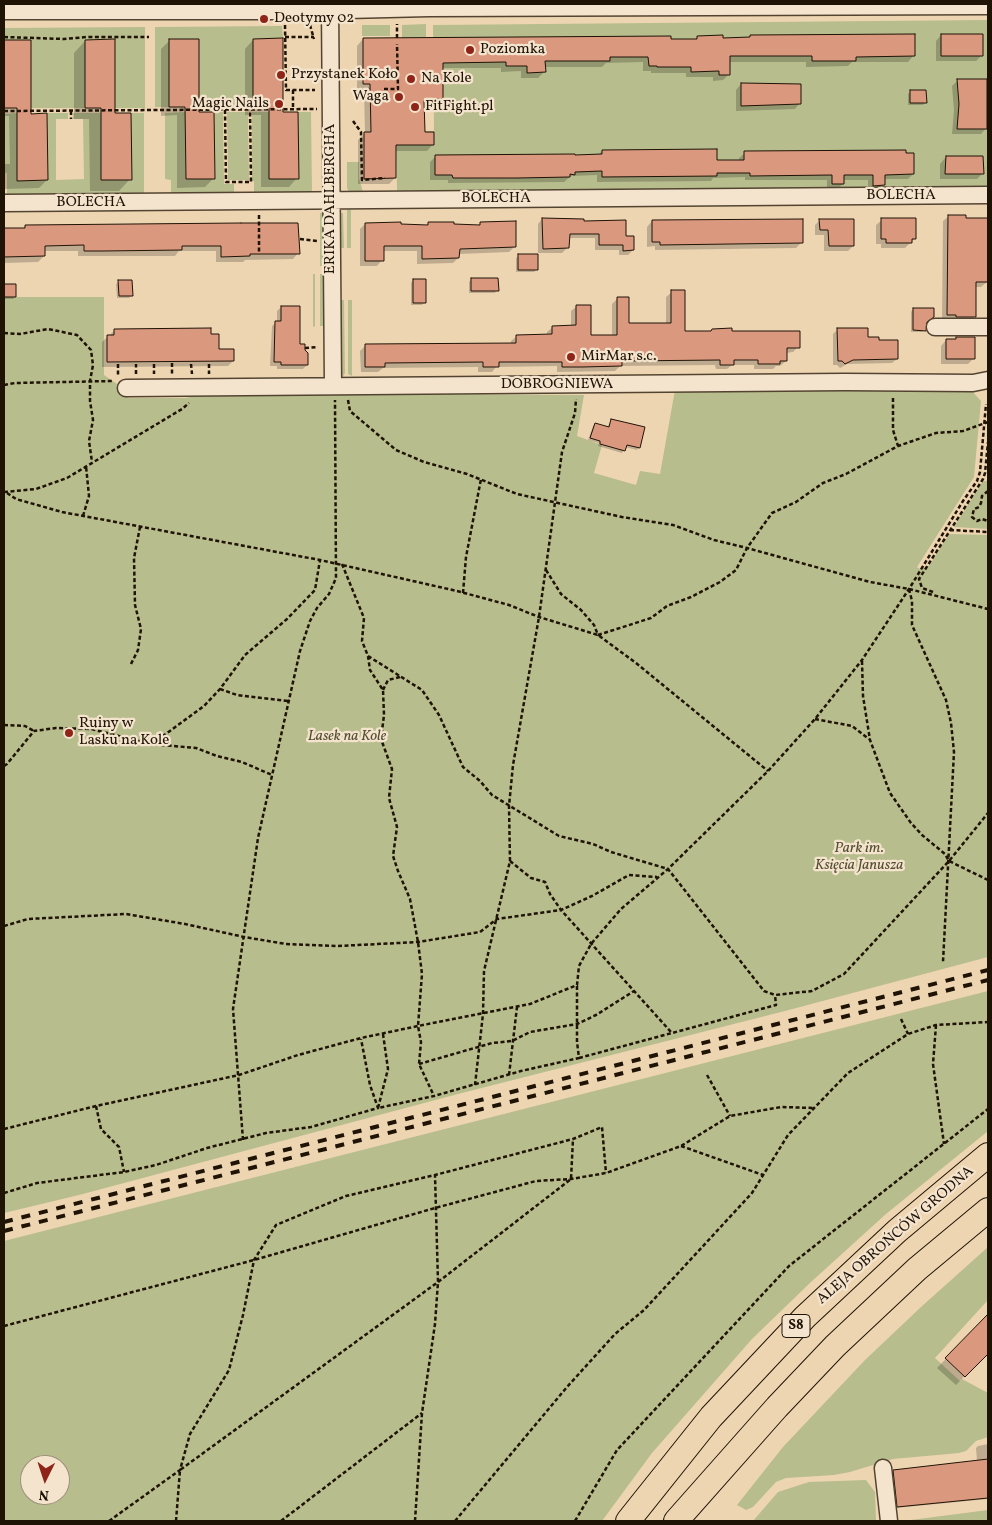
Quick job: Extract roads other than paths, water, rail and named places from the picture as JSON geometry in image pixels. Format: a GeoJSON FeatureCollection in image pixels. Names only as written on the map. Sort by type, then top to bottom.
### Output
{"type":"FeatureCollection","features":[{"type":"Feature","properties":{"kind":"highway","name":"ALEJA OBROŃCÓW GRODNA"},"geometry":{"type":"LineString","coordinates":[[628,1521],[711,1417],[805,1317],[897,1231],[988,1155]]}},
{"type":"Feature","properties":{"kind":"highway"},"geometry":{"type":"LineString","coordinates":[[676,1521],[777,1407],[835,1346],[917,1269],[988,1210]]}},
{"type":"Feature","properties":{"kind":"highway"},"geometry":{"type":"LineString","coordinates":[[695,1521],[734,1457]]}},
{"type":"Feature","properties":{"kind":"street"},"geometry":{"type":"LineString","coordinates":[[4,11],[330,7],[988,6]]}},
{"type":"Feature","properties":{"kind":"street","name":"ERIKA DAHLBERGHA"},"geometry":{"type":"LineString","coordinates":[[330,7],[331,201],[340,386]]}},
{"type":"Feature","properties":{"kind":"street","name":"BOLECHA"},"geometry":{"type":"LineString","coordinates":[[4,203],[988,196]]}},
{"type":"Feature","properties":{"kind":"street"},"geometry":{"type":"LineString","coordinates":[[935,327],[988,327]]}},
{"type":"Feature","properties":{"kind":"street","name":"DOBROGNIEWA"},"geometry":{"type":"LineString","coordinates":[[122,383],[207,388],[893,383],[986,388]]}},
{"type":"Feature","properties":{"kind":"street"},"geometry":{"type":"LineString","coordinates":[[882,1468],[889,1521]]}},
{"type":"Feature","properties":{"kind":"railway"},"geometry":{"type":"LineString","coordinates":[[4,1222],[988,970]]}},
{"type":"Feature","properties":{"kind":"railway"},"geometry":{"type":"LineString","coordinates":[[4,1231],[988,980]]}},
{"type":"Feature","properties":{"kind":"place","name":"Deotymy 02"},"geometry":{"type":"Point","coordinates":[264,19]}},
{"type":"Feature","properties":{"kind":"place","name":"Poziomka"},"geometry":{"type":"Point","coordinates":[470,50]}},
{"type":"Feature","properties":{"kind":"place","name":"Przystanek Koło"},"geometry":{"type":"Point","coordinates":[281,75]}},
{"type":"Feature","properties":{"kind":"place","name":"Na Kole"},"geometry":{"type":"Point","coordinates":[411,79]}},
{"type":"Feature","properties":{"kind":"place","name":"Waga"},"geometry":{"type":"Point","coordinates":[399,97]}},
{"type":"Feature","properties":{"kind":"place","name":"Magic Nails"},"geometry":{"type":"Point","coordinates":[279,104]}},
{"type":"Feature","properties":{"kind":"place","name":"FitFight.pl"},"geometry":{"type":"Point","coordinates":[415,107]}},
{"type":"Feature","properties":{"kind":"place","name":"MirMar s.c."},"geometry":{"type":"Point","coordinates":[571,357]}},
{"type":"Feature","properties":{"kind":"place","name":"Ruiny w Lasku na Kole"},"geometry":{"type":"Point","coordinates":[69,733]}},
{"type":"Feature","properties":{"kind":"park label","name":"Lasek na Kole"},"geometry":{"type":"Point","coordinates":[347,737]}},
{"type":"Feature","properties":{"kind":"park label","name":"Park im. Księcia Janusza"},"geometry":{"type":"Point","coordinates":[859,858]}}]}
